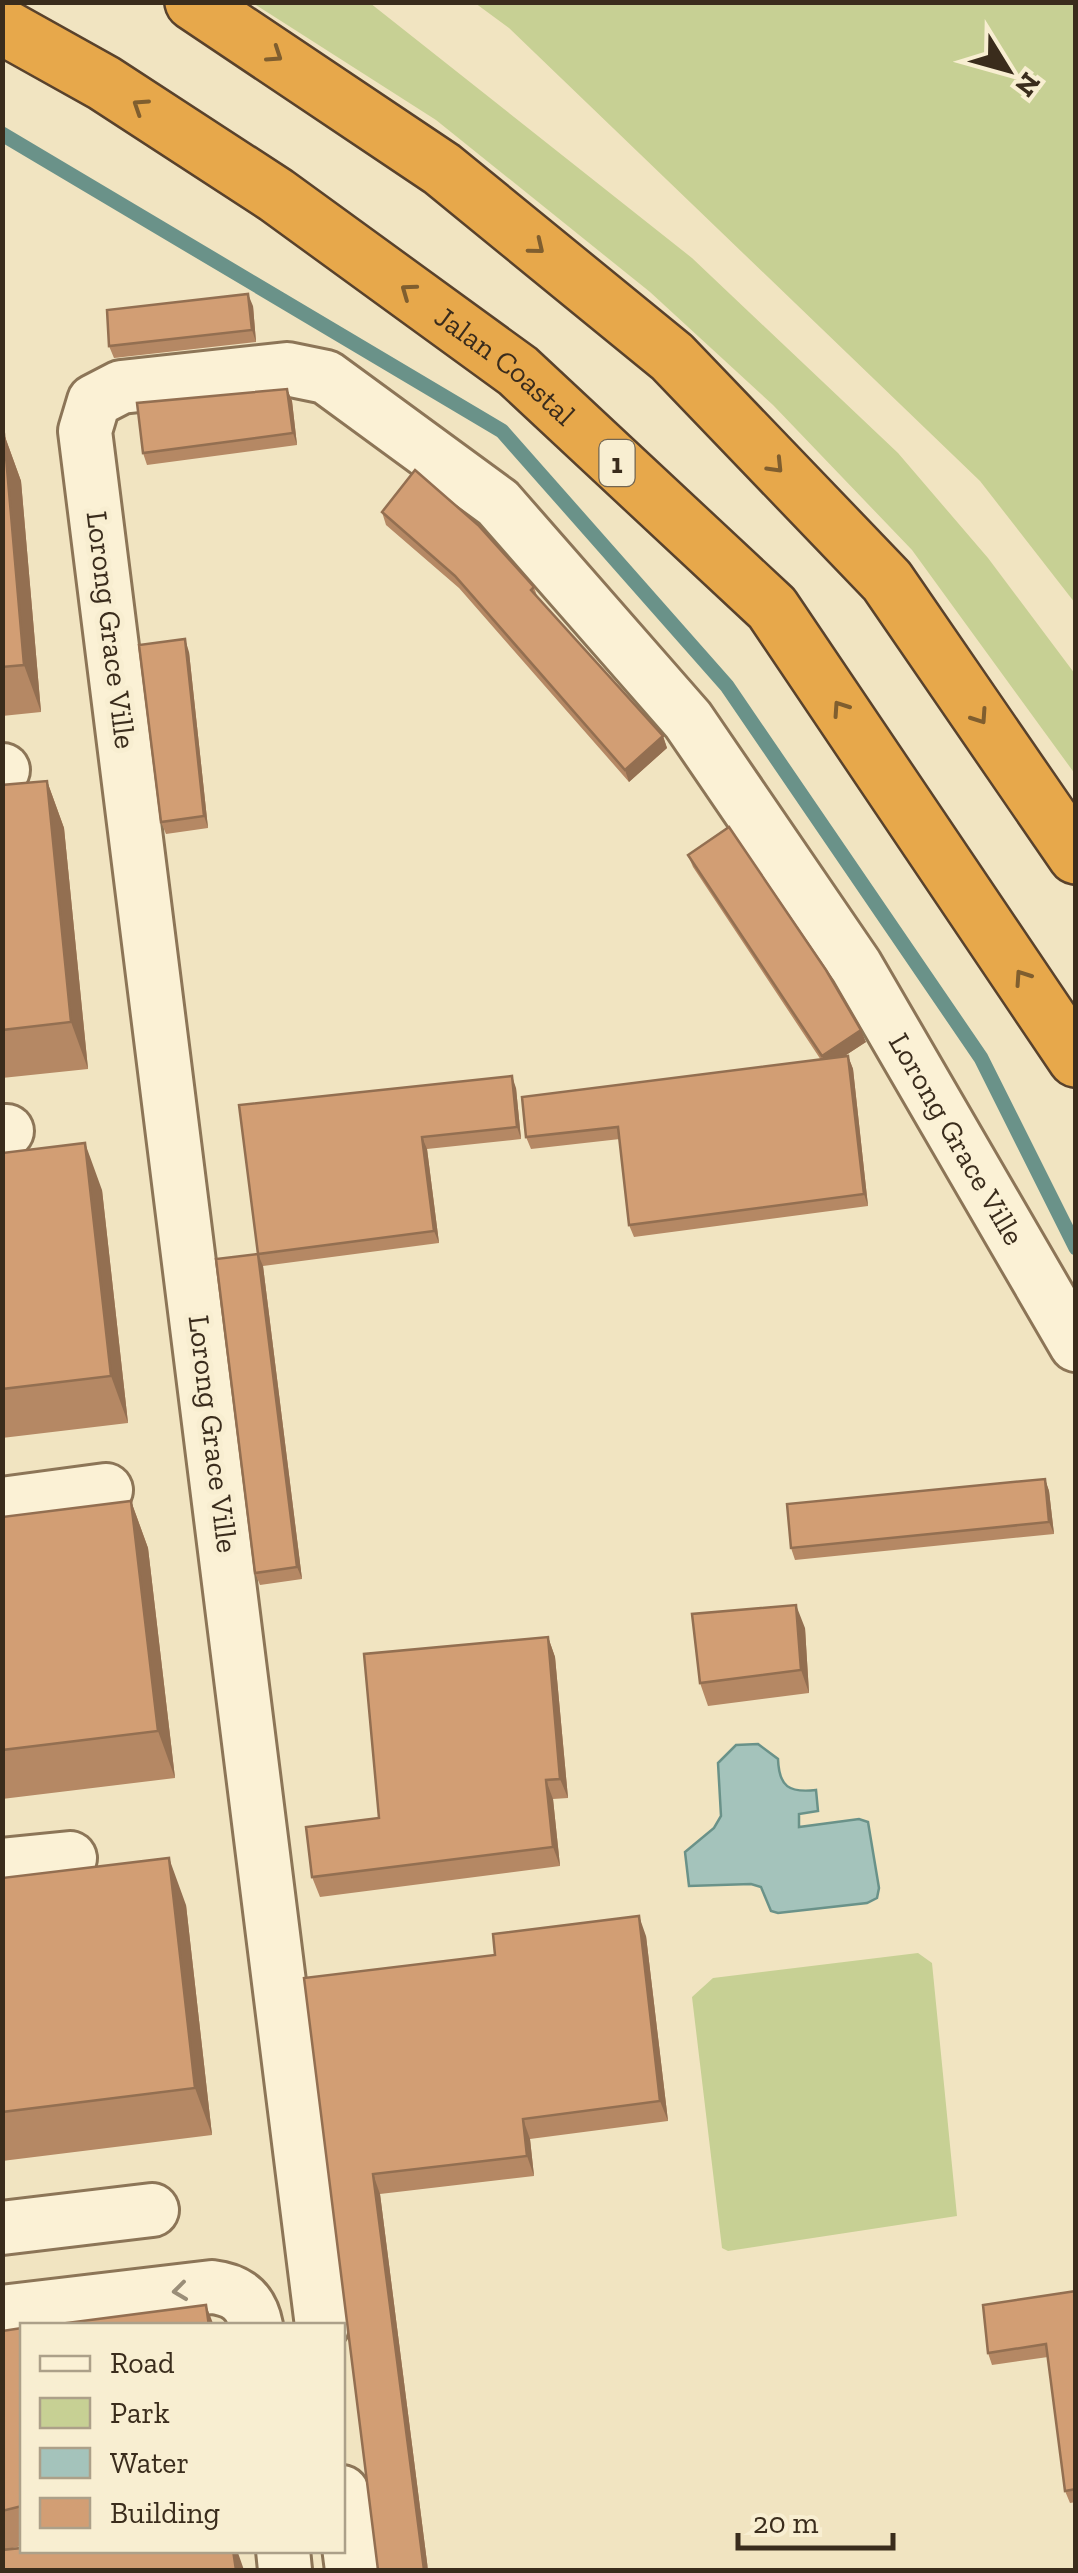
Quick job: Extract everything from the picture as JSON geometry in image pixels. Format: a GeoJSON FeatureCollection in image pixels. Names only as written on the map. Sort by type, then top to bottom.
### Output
{"type":"FeatureCollection","features":[{"type":"Feature","properties":{"kind":"highway"},"geometry":{"type":"LineString","coordinates":[[193,2],[442,169],[672,357],[887,581],[1076,856]]}},
{"type":"Feature","properties":{"kind":"highway","name":"Jalan Coastal"},"geometry":{"type":"LineString","coordinates":[[2,26],[104,83],[276,195],[518,371],[772,608],[1076,1059]]}},
{"type":"Feature","properties":{"kind":"street","name":"Lorong Grace Ville"},"geometry":{"type":"LineString","coordinates":[[322,2323],[86,431],[94,402],[106,391],[120,387],[288,369],[326,377],[498,503],[688,720],[834,934],[965,1148],[1076,1345]]}},
{"type":"Feature","properties":{"kind":"street"},"geometry":{"type":"LineString","coordinates":[[2,1504],[106,1490]]}},
{"type":"Feature","properties":{"kind":"street"},"geometry":{"type":"LineString","coordinates":[[2,1866],[70,1858]]}},
{"type":"Feature","properties":{"kind":"street"},"geometry":{"type":"LineString","coordinates":[[2,2228],[152,2210]]}},
{"type":"Feature","properties":{"kind":"street"},"geometry":{"type":"LineString","coordinates":[[2,2312],[212,2287],[240,2295],[250,2306],[255,2323]]}},
{"type":"Feature","properties":{"kind":"street"},"geometry":{"type":"LineString","coordinates":[[345,2515],[352,2570]]}},
{"type":"Feature","properties":{"kind":"green space"},"geometry":{"type":"Polygon","coordinates":[[[253,3],[370,3],[692,258],[898,453],[988,558],[1075,674],[1075,774],[912,550],[773,405],[650,292],[436,120],[253,3]]]}},
{"type":"Feature","properties":{"kind":"green space"},"geometry":{"type":"Polygon","coordinates":[[[475,3],[1075,3],[1075,603],[980,481],[509,28],[475,3]]]}},
{"type":"Feature","properties":{"kind":"green space"},"geometry":{"type":"Polygon","coordinates":[[[918,1953],[932,1963],[957,2216],[728,2251],[722,2248],[692,1997],[713,1978],[918,1953]]]}},
{"type":"Feature","properties":{"kind":"water"},"geometry":{"type":"Polygon","coordinates":[[[758,1744],[778,1759],[787,1786],[816,1790],[818,1811],[799,1814],[799,1827],[859,1819],[868,1822],[879,1888],[877,1898],[867,1903],[778,1913],[771,1911],[761,1887],[689,1886],[685,1852],[714,1828],[721,1816],[718,1763],[736,1745],[758,1744]]]}},
{"type":"Feature","properties":{"kind":"building"},"geometry":{"type":"Polygon","coordinates":[[[248,294],[252,330],[109,346],[107,310],[248,294]]]}},
{"type":"Feature","properties":{"kind":"building"},"geometry":{"type":"Polygon","coordinates":[[[287,389],[293,433],[143,453],[137,403],[287,389]]]}},
{"type":"Feature","properties":{"kind":"building"},"geometry":{"type":"Polygon","coordinates":[[[2,434],[24,665],[2,667],[2,434]]]}},
{"type":"Feature","properties":{"kind":"building"},"geometry":{"type":"Polygon","coordinates":[[[415,470],[478,525],[534,587],[531,590],[663,736],[625,770],[455,576],[382,512],[415,470]]]}},
{"type":"Feature","properties":{"kind":"building"},"geometry":{"type":"Polygon","coordinates":[[[185,639],[204,816],[161,822],[139,645],[185,639]]]}},
{"type":"Feature","properties":{"kind":"building"},"geometry":{"type":"Polygon","coordinates":[[[47,781],[71,1022],[2,1030],[2,785],[47,781]]]}},
{"type":"Feature","properties":{"kind":"building"},"geometry":{"type":"Polygon","coordinates":[[[729,827],[826,970],[861,1030],[822,1056],[688,855],[729,827]]]}},
{"type":"Feature","properties":{"kind":"building"},"geometry":{"type":"Polygon","coordinates":[[[848,1056],[864,1194],[629,1225],[618,1127],[526,1137],[522,1097],[848,1056]]]}},
{"type":"Feature","properties":{"kind":"building"},"geometry":{"type":"Polygon","coordinates":[[[512,1076],[517,1127],[422,1137],[434,1231],[258,1254],[239,1105],[512,1076]]]}},
{"type":"Feature","properties":{"kind":"building"},"geometry":{"type":"Polygon","coordinates":[[[85,1143],[111,1376],[2,1389],[2,1153],[85,1143]]]}},
{"type":"Feature","properties":{"kind":"building"},"geometry":{"type":"Polygon","coordinates":[[[258,1254],[297,1567],[255,1573],[216,1259],[258,1254]]]}},
{"type":"Feature","properties":{"kind":"building"},"geometry":{"type":"Polygon","coordinates":[[[1045,1479],[1049,1522],[791,1548],[787,1504],[1045,1479]]]}},
{"type":"Feature","properties":{"kind":"building"},"geometry":{"type":"Polygon","coordinates":[[[131,1501],[158,1731],[2,1750],[2,1517],[131,1501]]]}},
{"type":"Feature","properties":{"kind":"building"},"geometry":{"type":"Polygon","coordinates":[[[796,1605],[801,1670],[700,1683],[692,1614],[796,1605]]]}},
{"type":"Feature","properties":{"kind":"building"},"geometry":{"type":"Polygon","coordinates":[[[548,1637],[560,1779],[546,1780],[553,1847],[312,1877],[306,1827],[379,1818],[364,1654],[548,1637]]]}},
{"type":"Feature","properties":{"kind":"building"},"geometry":{"type":"Polygon","coordinates":[[[169,1858],[195,2088],[2,2112],[2,1878],[169,1858]]]}},
{"type":"Feature","properties":{"kind":"building"},"geometry":{"type":"Polygon","coordinates":[[[639,1916],[660,2101],[523,2119],[527,2156],[373,2174],[424,2570],[378,2570],[304,1978],[495,1955],[493,1934],[639,1916]]]}},
{"type":"Feature","properties":{"kind":"building"},"geometry":{"type":"Polygon","coordinates":[[[1076,2291],[1076,2489],[1065,2491],[1046,2344],[988,2353],[983,2305],[1076,2291]]]}},
{"type":"Feature","properties":{"kind":"building"},"geometry":{"type":"Polygon","coordinates":[[[206,2305],[209,2323],[67,2323],[206,2305]]]}},
{"type":"Feature","properties":{"kind":"building"},"geometry":{"type":"Polygon","coordinates":[[[20,2328],[20,2506],[2,2511],[2,2331],[20,2328]]]}},
{"type":"Feature","properties":{"kind":"building"},"geometry":{"type":"Polygon","coordinates":[[[2,2550],[233,2553],[236,2570],[2,2570],[2,2550]]]}},
{"type":"Feature","properties":{"kind":"waterway"},"geometry":{"type":"LineString","coordinates":[[2,134],[502,431],[727,686],[981,1058],[1076,1248]]}}]}
